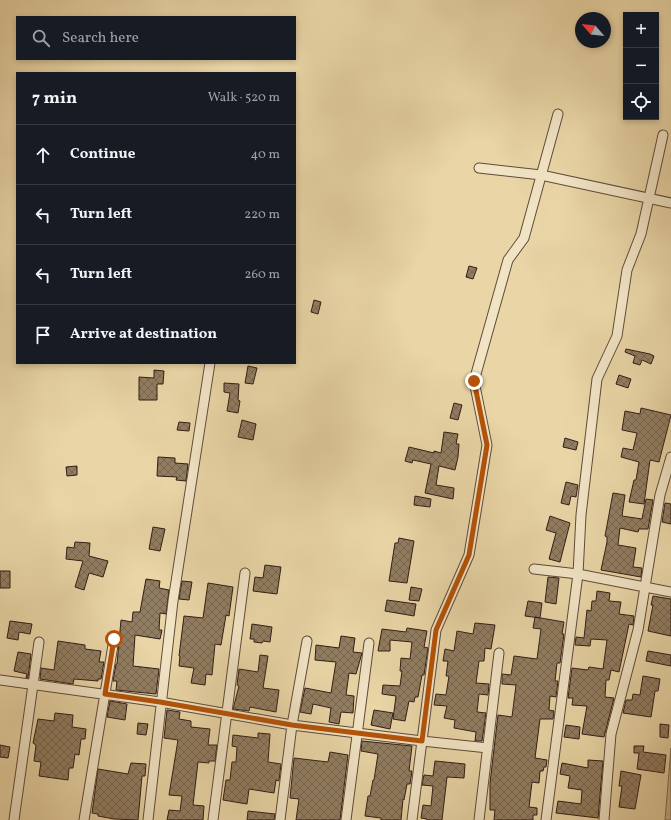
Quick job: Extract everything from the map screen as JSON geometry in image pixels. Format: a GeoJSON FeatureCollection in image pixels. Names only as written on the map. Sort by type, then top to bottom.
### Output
{"type":"FeatureCollection","features":[{"type":"Feature","properties":{"kind":"street"},"geometry":{"type":"LineString","coordinates":[[412,820],[436,630],[469,555],[487,445],[474,381],[508,260],[524,238],[558,114]]}},
{"type":"Feature","properties":{"kind":"street"},"geometry":{"type":"LineString","coordinates":[[546,820],[578,574],[581,515],[597,379],[617,336],[627,270],[641,234],[663,135]]}},
{"type":"Feature","properties":{"kind":"street"},"geometry":{"type":"LineString","coordinates":[[479,168],[541,175],[671,203]]}},
{"type":"Feature","properties":{"kind":"street"},"geometry":{"type":"LineString","coordinates":[[148,820],[160,702],[174,593],[210,364]]}},
{"type":"Feature","properties":{"kind":"street"},"geometry":{"type":"LineString","coordinates":[[604,820],[612,734],[638,630],[660,495],[671,457]]}},
{"type":"Feature","properties":{"kind":"street"},"geometry":{"type":"LineString","coordinates":[[534,569],[578,574],[671,592]]}},
{"type":"Feature","properties":{"kind":"street"},"geometry":{"type":"LineString","coordinates":[[212,820],[245,573]]}},
{"type":"Feature","properties":{"kind":"street"},"geometry":{"type":"LineString","coordinates":[[84,820],[114,639]]}},
{"type":"Feature","properties":{"kind":"street"},"geometry":{"type":"LineString","coordinates":[[280,820],[292,725],[307,641]]}},
{"type":"Feature","properties":{"kind":"street"},"geometry":{"type":"LineString","coordinates":[[14,820],[39,642]]}},
{"type":"Feature","properties":{"kind":"street"},"geometry":{"type":"LineString","coordinates":[[346,820],[356,732],[369,643]]}},
{"type":"Feature","properties":{"kind":"street"},"geometry":{"type":"LineString","coordinates":[[479,820],[499,653]]}},
{"type":"Feature","properties":{"kind":"street"},"geometry":{"type":"LineString","coordinates":[[0,680],[160,702],[292,725],[488,748]]}},
{"type":"Feature","properties":{"kind":"green space"},"geometry":{"type":"Polygon","coordinates":[[[671,748],[671,820],[665,820],[671,748]]]}},
{"type":"Feature","properties":{"kind":"building"},"geometry":{"type":"Polygon","coordinates":[[[469,266],[477,268],[473,279],[466,277],[469,266]]]}},
{"type":"Feature","properties":{"kind":"building"},"geometry":{"type":"Polygon","coordinates":[[[314,300],[321,302],[318,314],[311,312],[314,300]]]}},
{"type":"Feature","properties":{"kind":"building"},"geometry":{"type":"Polygon","coordinates":[[[626,349],[654,356],[651,364],[642,360],[640,365],[633,363],[635,356],[625,352],[626,349]]]}},
{"type":"Feature","properties":{"kind":"building"},"geometry":{"type":"Polygon","coordinates":[[[248,366],[257,368],[253,384],[245,383],[248,366]]]}},
{"type":"Feature","properties":{"kind":"building"},"geometry":{"type":"Polygon","coordinates":[[[154,370],[164,371],[163,384],[157,384],[157,400],[139,400],[139,377],[154,378],[154,370]]]}},
{"type":"Feature","properties":{"kind":"building"},"geometry":{"type":"Polygon","coordinates":[[[619,375],[631,379],[628,388],[616,384],[619,375]]]}},
{"type":"Feature","properties":{"kind":"building"},"geometry":{"type":"Polygon","coordinates":[[[224,383],[239,384],[238,400],[240,401],[238,413],[227,411],[230,393],[224,392],[224,383]]]}},
{"type":"Feature","properties":{"kind":"building"},"geometry":{"type":"Polygon","coordinates":[[[454,403],[462,405],[458,420],[450,418],[454,403]]]}},
{"type":"Feature","properties":{"kind":"building"},"geometry":{"type":"Polygon","coordinates":[[[641,408],[671,415],[659,462],[650,460],[644,504],[629,502],[634,480],[636,480],[639,462],[621,457],[623,448],[633,450],[637,433],[622,430],[625,411],[640,414],[641,408]]]}},
{"type":"Feature","properties":{"kind":"building"},"geometry":{"type":"Polygon","coordinates":[[[242,420],[256,424],[253,440],[238,437],[242,420]]]}},
{"type":"Feature","properties":{"kind":"building"},"geometry":{"type":"Polygon","coordinates":[[[179,422],[190,423],[189,431],[177,430],[179,422]]]}},
{"type":"Feature","properties":{"kind":"building"},"geometry":{"type":"Polygon","coordinates":[[[444,432],[458,434],[456,444],[459,444],[458,457],[455,470],[439,466],[436,485],[454,488],[453,499],[425,493],[431,464],[413,460],[412,463],[405,461],[409,447],[434,453],[434,451],[441,453],[444,432]]]}},
{"type":"Feature","properties":{"kind":"building"},"geometry":{"type":"Polygon","coordinates":[[[565,438],[578,442],[576,450],[563,447],[565,438]]]}},
{"type":"Feature","properties":{"kind":"building"},"geometry":{"type":"Polygon","coordinates":[[[158,457],[175,458],[175,463],[188,464],[186,481],[176,480],[177,477],[157,476],[158,457]]]}},
{"type":"Feature","properties":{"kind":"building"},"geometry":{"type":"Polygon","coordinates":[[[77,466],[77,475],[67,476],[66,467],[77,466]]]}},
{"type":"Feature","properties":{"kind":"building"},"geometry":{"type":"Polygon","coordinates":[[[566,482],[578,485],[576,497],[571,496],[569,505],[561,503],[566,482]]]}},
{"type":"Feature","properties":{"kind":"building"},"geometry":{"type":"Polygon","coordinates":[[[613,493],[625,495],[622,516],[642,519],[646,499],[653,500],[648,529],[639,529],[638,532],[620,528],[618,545],[636,548],[633,567],[642,568],[641,577],[601,570],[607,542],[607,537],[605,536],[613,493]]]}},
{"type":"Feature","properties":{"kind":"building"},"geometry":{"type":"Polygon","coordinates":[[[415,496],[431,499],[430,507],[414,505],[415,496]]]}},
{"type":"Feature","properties":{"kind":"building"},"geometry":{"type":"Polygon","coordinates":[[[665,503],[671,504],[671,524],[662,522],[665,503]]]}},
{"type":"Feature","properties":{"kind":"building"},"geometry":{"type":"Polygon","coordinates":[[[550,516],[570,523],[560,562],[549,559],[556,533],[546,530],[550,516]]]}},
{"type":"Feature","properties":{"kind":"building"},"geometry":{"type":"Polygon","coordinates":[[[153,527],[165,529],[160,551],[149,549],[153,527]]]}},
{"type":"Feature","properties":{"kind":"building"},"geometry":{"type":"Polygon","coordinates":[[[399,538],[414,541],[407,583],[389,581],[395,543],[398,543],[399,538]]]}},
{"type":"Feature","properties":{"kind":"building"},"geometry":{"type":"Polygon","coordinates":[[[75,542],[90,543],[89,556],[108,561],[103,577],[89,573],[84,590],[75,587],[83,561],[66,559],[67,547],[74,548],[75,542]]]}},
{"type":"Feature","properties":{"kind":"building"},"geometry":{"type":"Polygon","coordinates":[[[265,565],[281,567],[277,594],[253,591],[255,577],[263,578],[265,565]]]}},
{"type":"Feature","properties":{"kind":"building"},"geometry":{"type":"Polygon","coordinates":[[[0,571],[10,571],[10,588],[0,588],[0,571]]]}},
{"type":"Feature","properties":{"kind":"building"},"geometry":{"type":"Polygon","coordinates":[[[548,577],[559,578],[556,604],[545,602],[548,577]]]}},
{"type":"Feature","properties":{"kind":"building"},"geometry":{"type":"Polygon","coordinates":[[[146,579],[160,581],[159,588],[169,590],[166,614],[160,613],[159,630],[162,630],[160,639],[135,635],[133,666],[159,669],[156,694],[116,690],[117,681],[113,681],[117,664],[121,620],[132,622],[133,612],[140,612],[146,579]]]}},
{"type":"Feature","properties":{"kind":"building"},"geometry":{"type":"Polygon","coordinates":[[[182,581],[192,582],[189,600],[179,599],[182,581]]]}},
{"type":"Feature","properties":{"kind":"building"},"geometry":{"type":"Polygon","coordinates":[[[208,583],[233,587],[229,616],[226,615],[221,645],[215,644],[212,675],[206,674],[205,685],[191,683],[194,668],[179,666],[179,656],[184,616],[203,618],[208,583]]]}},
{"type":"Feature","properties":{"kind":"building"},"geometry":{"type":"Polygon","coordinates":[[[411,587],[422,589],[419,601],[409,600],[411,587]]]}},
{"type":"Feature","properties":{"kind":"building"},"geometry":{"type":"Polygon","coordinates":[[[597,591],[610,593],[609,601],[621,602],[619,614],[634,616],[633,625],[629,624],[619,672],[611,670],[609,680],[606,680],[605,697],[614,698],[604,737],[582,734],[587,706],[572,705],[573,698],[568,698],[572,668],[588,670],[589,667],[603,669],[607,640],[591,639],[590,646],[575,645],[576,637],[584,638],[587,610],[591,611],[592,601],[596,601],[597,591]]]}},
{"type":"Feature","properties":{"kind":"building"},"geometry":{"type":"Polygon","coordinates":[[[653,596],[671,599],[671,636],[648,631],[653,605],[651,605],[653,596]]]}},
{"type":"Feature","properties":{"kind":"building"},"geometry":{"type":"Polygon","coordinates":[[[387,600],[416,604],[414,616],[385,611],[387,600]]]}},
{"type":"Feature","properties":{"kind":"building"},"geometry":{"type":"Polygon","coordinates":[[[528,601],[542,603],[540,618],[525,616],[528,601]]]}},
{"type":"Feature","properties":{"kind":"building"},"geometry":{"type":"Polygon","coordinates":[[[535,617],[564,622],[560,663],[557,663],[555,681],[558,681],[556,697],[550,696],[549,710],[554,711],[553,719],[540,719],[535,758],[547,760],[546,767],[544,767],[543,771],[540,771],[539,783],[532,782],[529,807],[537,808],[537,815],[533,815],[533,820],[494,820],[495,810],[490,810],[490,783],[498,715],[512,717],[516,685],[502,684],[502,674],[511,675],[514,656],[537,659],[541,629],[533,628],[535,617]]]}},
{"type":"Feature","properties":{"kind":"building"},"geometry":{"type":"Polygon","coordinates":[[[10,621],[32,624],[30,634],[19,632],[18,640],[7,638],[10,621]]]}},
{"type":"Feature","properties":{"kind":"building"},"geometry":{"type":"Polygon","coordinates":[[[475,623],[495,625],[491,649],[485,648],[484,661],[479,661],[476,683],[489,684],[488,695],[479,694],[477,712],[486,713],[482,741],[475,741],[476,732],[454,728],[455,720],[444,718],[447,706],[434,705],[436,694],[446,695],[449,676],[446,676],[448,661],[443,661],[445,649],[454,651],[457,631],[473,634],[475,623]]]}},
{"type":"Feature","properties":{"kind":"building"},"geometry":{"type":"Polygon","coordinates":[[[252,624],[272,627],[270,642],[254,642],[254,639],[250,639],[252,624]]]}},
{"type":"Feature","properties":{"kind":"building"},"geometry":{"type":"Polygon","coordinates":[[[407,628],[427,631],[424,647],[428,648],[424,675],[422,675],[418,697],[415,697],[414,702],[409,701],[405,721],[393,719],[396,696],[382,694],[383,685],[400,686],[402,671],[400,671],[401,658],[410,659],[412,642],[390,640],[390,651],[378,651],[382,629],[406,632],[407,628]]]}},
{"type":"Feature","properties":{"kind":"building"},"geometry":{"type":"Polygon","coordinates":[[[341,636],[355,638],[353,652],[362,653],[356,674],[349,673],[346,695],[354,696],[353,713],[341,712],[339,724],[329,722],[331,708],[313,704],[311,714],[300,712],[305,688],[331,693],[336,662],[315,660],[316,645],[339,648],[341,636]]]}},
{"type":"Feature","properties":{"kind":"building"},"geometry":{"type":"Polygon","coordinates":[[[58,641],[85,645],[85,649],[101,651],[99,662],[104,662],[101,679],[98,679],[98,681],[74,679],[73,684],[40,679],[41,668],[54,670],[58,641]]]}},
{"type":"Feature","properties":{"kind":"building"},"geometry":{"type":"Polygon","coordinates":[[[648,651],[671,655],[671,666],[646,661],[648,651]]]}},
{"type":"Feature","properties":{"kind":"building"},"geometry":{"type":"Polygon","coordinates":[[[18,652],[31,654],[28,678],[26,678],[27,674],[14,671],[18,652]]]}},
{"type":"Feature","properties":{"kind":"building"},"geometry":{"type":"Polygon","coordinates":[[[260,655],[268,656],[263,688],[279,690],[276,712],[250,707],[249,711],[233,709],[239,686],[237,685],[239,669],[258,672],[260,655]]]}},
{"type":"Feature","properties":{"kind":"building"},"geometry":{"type":"Polygon","coordinates":[[[643,676],[660,679],[658,691],[655,691],[651,717],[623,713],[626,700],[632,700],[633,694],[640,695],[643,676]]]}},
{"type":"Feature","properties":{"kind":"building"},"geometry":{"type":"Polygon","coordinates":[[[110,701],[127,704],[125,720],[107,717],[110,701]]]}},
{"type":"Feature","properties":{"kind":"building"},"geometry":{"type":"Polygon","coordinates":[[[167,710],[180,712],[179,719],[191,721],[191,727],[210,729],[208,745],[217,745],[215,761],[209,761],[209,763],[198,762],[193,805],[204,806],[203,820],[167,820],[169,810],[180,811],[182,796],[169,795],[178,740],[164,738],[167,710]]]}},
{"type":"Feature","properties":{"kind":"building"},"geometry":{"type":"Polygon","coordinates":[[[374,710],[393,713],[390,729],[371,725],[374,710]]]}},
{"type":"Feature","properties":{"kind":"building"},"geometry":{"type":"Polygon","coordinates":[[[55,713],[73,715],[72,727],[86,729],[85,739],[81,739],[79,755],[75,754],[73,768],[69,768],[68,780],[39,776],[41,762],[34,761],[36,745],[33,743],[38,719],[54,721],[55,713]]]}},
{"type":"Feature","properties":{"kind":"building"},"geometry":{"type":"Polygon","coordinates":[[[138,723],[148,724],[146,735],[137,734],[138,723]]]}},
{"type":"Feature","properties":{"kind":"building"},"geometry":{"type":"Polygon","coordinates":[[[660,724],[669,725],[668,738],[660,737],[660,724]]]}},
{"type":"Feature","properties":{"kind":"building"},"geometry":{"type":"Polygon","coordinates":[[[566,725],[580,727],[579,739],[564,737],[566,725]]]}},
{"type":"Feature","properties":{"kind":"building"},"geometry":{"type":"Polygon","coordinates":[[[258,733],[270,734],[268,762],[281,764],[279,781],[276,780],[274,793],[249,789],[247,804],[223,800],[226,780],[230,780],[232,762],[236,762],[237,747],[232,746],[233,735],[258,738],[258,733]]]}},
{"type":"Feature","properties":{"kind":"building"},"geometry":{"type":"Polygon","coordinates":[[[362,741],[412,746],[409,771],[412,771],[410,784],[407,784],[404,800],[403,799],[401,820],[381,820],[381,818],[365,816],[368,796],[370,796],[374,780],[378,754],[361,751],[362,741]]]}},
{"type":"Feature","properties":{"kind":"building"},"geometry":{"type":"Polygon","coordinates":[[[0,745],[10,747],[8,758],[0,757],[0,745]]]}},
{"type":"Feature","properties":{"kind":"building"},"geometry":{"type":"Polygon","coordinates":[[[634,746],[644,746],[643,752],[666,755],[664,773],[637,769],[639,753],[634,753],[634,746]]]}},
{"type":"Feature","properties":{"kind":"building"},"geometry":{"type":"Polygon","coordinates":[[[330,752],[348,755],[340,820],[296,820],[299,799],[290,798],[294,758],[328,762],[330,752]]]}},
{"type":"Feature","properties":{"kind":"building"},"geometry":{"type":"Polygon","coordinates":[[[588,760],[603,761],[598,818],[556,813],[558,801],[581,804],[582,790],[568,788],[570,776],[560,774],[562,763],[588,768],[588,760]]]}},
{"type":"Feature","properties":{"kind":"building"},"geometry":{"type":"Polygon","coordinates":[[[435,761],[465,764],[464,778],[447,777],[442,820],[427,820],[421,818],[423,805],[431,806],[433,786],[422,785],[424,775],[433,776],[435,761]]]}},
{"type":"Feature","properties":{"kind":"building"},"geometry":{"type":"Polygon","coordinates":[[[131,763],[146,764],[145,776],[142,776],[138,820],[114,819],[98,816],[98,814],[92,813],[98,769],[128,774],[131,763]]]}},
{"type":"Feature","properties":{"kind":"building"},"geometry":{"type":"Polygon","coordinates":[[[621,771],[641,775],[635,809],[619,807],[622,786],[619,786],[621,771]]]}},
{"type":"Feature","properties":{"kind":"building"},"geometry":{"type":"Polygon","coordinates":[[[248,811],[275,814],[274,820],[247,820],[248,811]]]}},
{"type":"Feature","properties":{"kind":"route"},"geometry":{"type":"LineString","coordinates":[[114,639],[105,694],[292,725],[422,741],[436,630],[469,555],[487,445],[474,381]]}}]}
